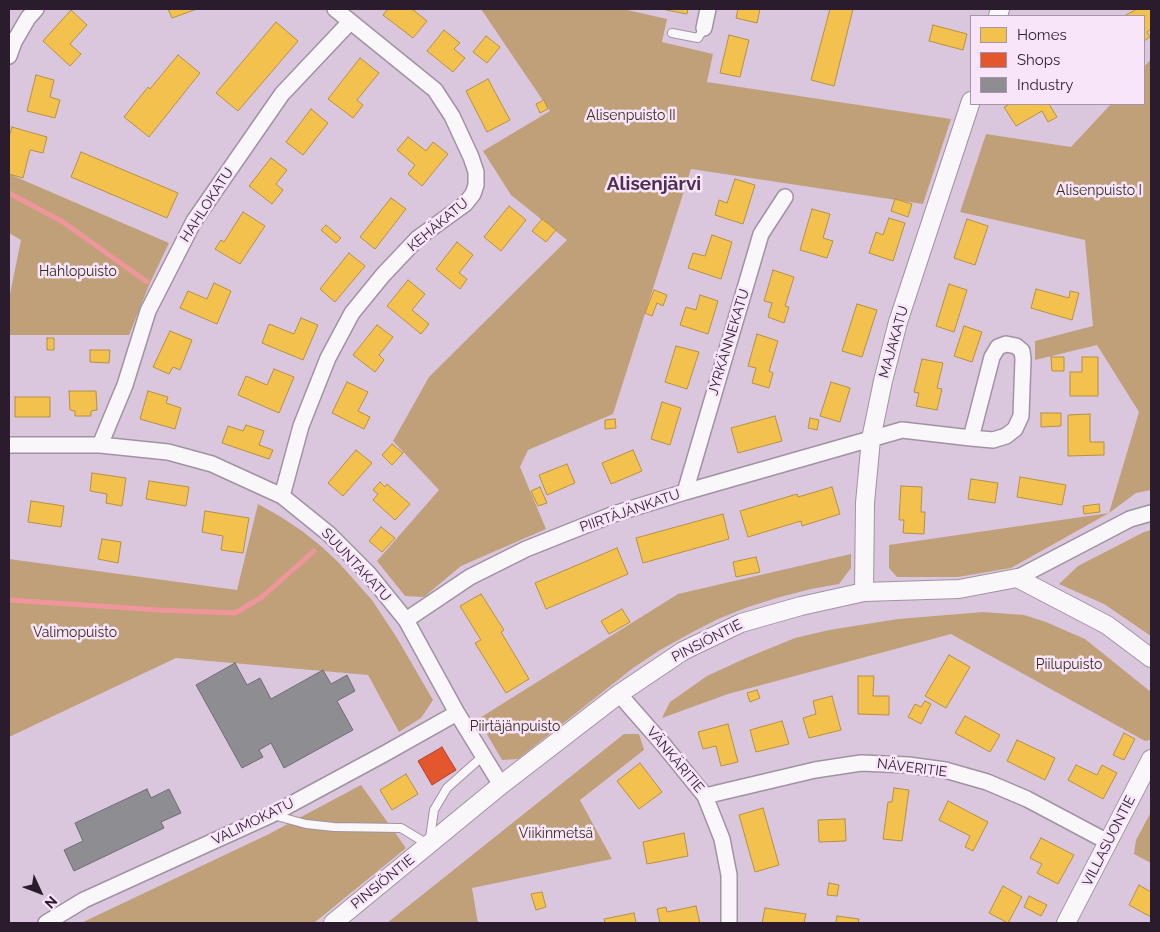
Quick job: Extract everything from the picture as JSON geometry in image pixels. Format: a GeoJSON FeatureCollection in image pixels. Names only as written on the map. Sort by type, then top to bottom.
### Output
{"type":"FeatureCollection","features":[{"type":"Feature","properties":{"kind":"street"},"geometry":{"type":"LineString","coordinates":[[9,56],[14,42],[28,18],[36,9]]}},
{"type":"Feature","properties":{"kind":"street","name":"KEHÄKATU"},"geometry":{"type":"LineString","coordinates":[[282,496],[301,426],[328,358],[352,313],[383,275],[418,238],[465,204],[473,194],[476,185],[476,172],[471,157],[452,116],[434,90],[335,9]]}},
{"type":"Feature","properties":{"kind":"street"},"geometry":{"type":"LineString","coordinates":[[704,28],[708,9]]}},
{"type":"Feature","properties":{"kind":"street","name":"HAHLOKATU"},"geometry":{"type":"LineString","coordinates":[[100,444],[125,385],[148,310],[194,221],[282,94],[350,22]]}},
{"type":"Feature","properties":{"kind":"street","name":"MAJAKATU"},"geometry":{"type":"LineString","coordinates":[[864,592],[864,503],[870,440],[898,322],[970,104]]}},
{"type":"Feature","properties":{"kind":"street","name":"JYRKÄNNEKATU"},"geometry":{"type":"LineString","coordinates":[[685,492],[761,234],[785,198]]}},
{"type":"Feature","properties":{"kind":"street","name":"PIIRTÄJÄNKATU"},"geometry":{"type":"LineString","coordinates":[[406,620],[470,576],[526,549],[614,514],[685,492],[902,430],[971,438],[993,440],[1006,436],[1015,429],[1021,416],[1023,359],[1022,351],[1016,346],[1006,344],[998,347],[992,357],[971,438]]}},
{"type":"Feature","properties":{"kind":"street","name":"SUUNTAKATU"},"geometry":{"type":"LineString","coordinates":[[9,445],[100,444],[168,452],[212,464],[282,496],[329,534],[368,573],[406,620],[457,712],[501,785]]}},
{"type":"Feature","properties":{"kind":"street","name":"PINSIÖNTIE"},"geometry":{"type":"LineString","coordinates":[[333,923],[501,785],[618,694],[683,650],[741,623],[800,606],[864,592],[959,589],[1017,578],[1130,519],[1151,513]]}},
{"type":"Feature","properties":{"kind":"street"},"geometry":{"type":"LineString","coordinates":[[1017,578],[1107,625],[1151,658]]}},
{"type":"Feature","properties":{"kind":"street","name":"VÄNKÄRITIE"},"geometry":{"type":"LineString","coordinates":[[618,694],[662,743],[705,796],[722,839],[729,875],[729,923]]}},
{"type":"Feature","properties":{"kind":"street","name":"VALIMOKATU"},"geometry":{"type":"LineString","coordinates":[[46,923],[84,900],[271,815],[457,712]]}},
{"type":"Feature","properties":{"kind":"street","name":"VILLASUONTIE"},"geometry":{"type":"LineString","coordinates":[[1066,923],[1151,759]]}},
{"type":"Feature","properties":{"kind":"street","name":"NÄVERITIE"},"geometry":{"type":"LineString","coordinates":[[705,796],[824,768],[861,763],[908,765],[945,770],[987,782],[1027,799],[1108,842]]}},
{"type":"Feature","properties":{"kind":"lane"},"geometry":{"type":"LineString","coordinates":[[672,32],[698,38],[704,28]]}},
{"type":"Feature","properties":{"kind":"lane"},"geometry":{"type":"LineString","coordinates":[[271,815],[306,824],[334,827],[401,828],[428,845],[434,810],[447,788],[483,756]]}},
{"type":"Feature","properties":{"kind":"green space","name":"Alisenpuisto II"},"geometry":{"type":"Polygon","coordinates":[[[481,9],[623,9],[667,19],[662,42],[713,54],[707,82],[951,119],[923,204],[691,169],[613,414],[528,450],[520,467],[546,529],[461,566],[424,597],[405,596],[377,561],[439,490],[393,441],[429,377],[567,240],[511,195],[483,151],[550,111],[481,9]]]}},
{"type":"Feature","properties":{"kind":"green space","name":"Alisenpuisto I"},"geometry":{"type":"Polygon","coordinates":[[[1151,59],[1151,490],[1136,493],[1109,513],[1139,412],[1097,345],[1035,360],[1035,341],[1093,326],[1085,240],[960,212],[986,134],[1071,147],[1110,105],[1145,105],[1145,66],[1151,59]]]}},
{"type":"Feature","properties":{"kind":"green space","name":"Hahlopuisto"},"geometry":{"type":"Polygon","coordinates":[[[9,174],[169,243],[129,335],[9,335],[9,299],[21,240],[9,233],[9,174]]]}},
{"type":"Feature","properties":{"kind":"green space","name":"Valimopuisto"},"geometry":{"type":"Polygon","coordinates":[[[258,504],[302,531],[321,546],[372,600],[397,638],[433,700],[421,718],[399,732],[368,675],[176,658],[9,737],[9,559],[237,590],[258,504]]]}},
{"type":"Feature","properties":{"kind":"green space"},"geometry":{"type":"Polygon","coordinates":[[[1109,513],[1011,568],[958,577],[897,577],[889,568],[889,545],[1109,513]]]}},
{"type":"Feature","properties":{"kind":"green space"},"geometry":{"type":"Polygon","coordinates":[[[1151,530],[1151,636],[1104,604],[1059,584],[1078,566],[1151,530]]]}},
{"type":"Feature","properties":{"kind":"green space","name":"Piirtäjänpuisto"},"geometry":{"type":"Polygon","coordinates":[[[851,554],[851,568],[839,584],[811,589],[748,607],[718,619],[689,634],[633,668],[518,759],[502,760],[478,719],[678,594],[851,554]]]}},
{"type":"Feature","properties":{"kind":"green space","name":"Piilupuisto"},"geometry":{"type":"Polygon","coordinates":[[[983,612],[1024,615],[1046,622],[1085,639],[1151,692],[1150,740],[1145,741],[951,634],[728,694],[662,718],[670,702],[707,676],[795,638],[829,630],[898,619],[983,612]]]}},
{"type":"Feature","properties":{"kind":"green space","name":"Viikinmetsä"},"geometry":{"type":"Polygon","coordinates":[[[624,734],[639,734],[644,750],[580,800],[612,859],[472,888],[478,923],[387,923],[624,734]]]}},
{"type":"Feature","properties":{"kind":"green space"},"geometry":{"type":"Polygon","coordinates":[[[361,785],[406,848],[314,923],[81,923],[269,834],[361,785]]]}},
{"type":"Feature","properties":{"kind":"green space"},"geometry":{"type":"Polygon","coordinates":[[[1151,812],[1151,863],[1134,854],[1136,840],[1151,812]]]}},
{"type":"Feature","properties":{"kind":"building: Homes"},"geometry":{"type":"Polygon","coordinates":[[[168,9],[197,9],[172,18],[168,9]]]}},
{"type":"Feature","properties":{"kind":"building: Homes"},"geometry":{"type":"Polygon","coordinates":[[[388,9],[412,9],[427,21],[413,38],[383,15],[388,9]]]}},
{"type":"Feature","properties":{"kind":"building: Homes"},"geometry":{"type":"Polygon","coordinates":[[[666,9],[688,9],[687,14],[666,9]]]}},
{"type":"Feature","properties":{"kind":"building: Homes"},"geometry":{"type":"Polygon","coordinates":[[[738,9],[760,9],[757,23],[736,18],[738,9]]]}},
{"type":"Feature","properties":{"kind":"building: Homes"},"geometry":{"type":"Polygon","coordinates":[[[830,9],[853,9],[834,86],[811,80],[830,9]]]}},
{"type":"Feature","properties":{"kind":"building: Homes"},"geometry":{"type":"Polygon","coordinates":[[[1137,9],[1151,9],[1151,29],[1147,32],[1150,37],[1145,40],[1145,15],[1126,15],[1137,9]]]}},
{"type":"Feature","properties":{"kind":"building: Homes"},"geometry":{"type":"Polygon","coordinates":[[[71,10],[87,25],[70,44],[81,54],[70,66],[43,41],[71,10]]]}},
{"type":"Feature","properties":{"kind":"building: Homes"},"geometry":{"type":"Polygon","coordinates":[[[276,22],[298,41],[238,111],[216,93],[276,22]]]}},
{"type":"Feature","properties":{"kind":"building: Homes"},"geometry":{"type":"Polygon","coordinates":[[[933,25],[967,34],[963,50],[929,41],[933,25]]]}},
{"type":"Feature","properties":{"kind":"building: Homes"},"geometry":{"type":"Polygon","coordinates":[[[444,30],[460,43],[454,49],[465,58],[453,72],[427,51],[444,30]]]}},
{"type":"Feature","properties":{"kind":"building: Homes"},"geometry":{"type":"Polygon","coordinates":[[[729,35],[749,40],[740,77],[720,73],[729,35]]]}},
{"type":"Feature","properties":{"kind":"building: Homes"},"geometry":{"type":"Polygon","coordinates":[[[486,36],[500,47],[487,63],[473,52],[486,36]]]}},
{"type":"Feature","properties":{"kind":"building: Homes"},"geometry":{"type":"Polygon","coordinates":[[[178,55],[200,73],[149,137],[124,117],[148,87],[150,89],[178,55]]]}},
{"type":"Feature","properties":{"kind":"building: Homes"},"geometry":{"type":"Polygon","coordinates":[[[360,58],[379,73],[357,100],[363,105],[353,118],[328,99],[360,58]]]}},
{"type":"Feature","properties":{"kind":"building: Homes"},"geometry":{"type":"Polygon","coordinates":[[[36,75],[54,80],[50,97],[60,100],[55,118],[27,111],[36,75]]]}},
{"type":"Feature","properties":{"kind":"building: Homes"},"geometry":{"type":"Polygon","coordinates":[[[488,79],[510,120],[487,132],[466,91],[488,79]]]}},
{"type":"Feature","properties":{"kind":"building: Homes"},"geometry":{"type":"Polygon","coordinates":[[[544,100],[548,109],[540,113],[536,104],[544,100]]]}},
{"type":"Feature","properties":{"kind":"building: Homes"},"geometry":{"type":"Polygon","coordinates":[[[1008,105],[1050,105],[1057,117],[1048,122],[1042,111],[1016,126],[1004,107],[1008,105]]]}},
{"type":"Feature","properties":{"kind":"building: Homes"},"geometry":{"type":"Polygon","coordinates":[[[311,109],[328,123],[303,155],[286,142],[311,109]]]}},
{"type":"Feature","properties":{"kind":"building: Homes"},"geometry":{"type":"Polygon","coordinates":[[[12,127],[47,137],[43,153],[30,150],[23,178],[9,174],[9,137],[12,127]]]}},
{"type":"Feature","properties":{"kind":"building: Homes"},"geometry":{"type":"Polygon","coordinates":[[[408,137],[426,151],[433,142],[448,154],[422,186],[408,174],[415,165],[397,150],[408,137]]]}},
{"type":"Feature","properties":{"kind":"building: Homes"},"geometry":{"type":"Polygon","coordinates":[[[81,152],[178,193],[167,218],[71,177],[81,152]]]}},
{"type":"Feature","properties":{"kind":"building: Homes"},"geometry":{"type":"Polygon","coordinates":[[[271,158],[287,170],[276,184],[283,190],[272,204],[249,186],[271,158]]]}},
{"type":"Feature","properties":{"kind":"building: Homes"},"geometry":{"type":"Polygon","coordinates":[[[735,179],[755,185],[743,224],[715,215],[719,200],[727,203],[735,179]]]}},
{"type":"Feature","properties":{"kind":"building: Homes"},"geometry":{"type":"Polygon","coordinates":[[[391,198],[406,209],[375,249],[360,237],[391,198]]]}},
{"type":"Feature","properties":{"kind":"building: Homes"},"geometry":{"type":"Polygon","coordinates":[[[895,199],[912,204],[908,217],[891,211],[895,199]]]}},
{"type":"Feature","properties":{"kind":"building: Homes"},"geometry":{"type":"Polygon","coordinates":[[[509,206],[526,220],[501,251],[484,237],[509,206]]]}},
{"type":"Feature","properties":{"kind":"building: Homes"},"geometry":{"type":"Polygon","coordinates":[[[812,209],[830,214],[823,238],[833,241],[827,258],[800,250],[812,209]]]}},
{"type":"Feature","properties":{"kind":"building: Homes"},"geometry":{"type":"Polygon","coordinates":[[[243,212],[265,226],[240,264],[215,249],[221,240],[224,242],[243,212]]]}},
{"type":"Feature","properties":{"kind":"building: Homes"},"geometry":{"type":"Polygon","coordinates":[[[889,218],[905,223],[893,261],[869,253],[876,232],[883,235],[889,218]]]}},
{"type":"Feature","properties":{"kind":"building: Homes"},"geometry":{"type":"Polygon","coordinates":[[[542,219],[556,230],[546,242],[532,231],[542,219]]]}},
{"type":"Feature","properties":{"kind":"building: Homes"},"geometry":{"type":"Polygon","coordinates":[[[967,219],[988,226],[975,265],[954,258],[967,219]]]}},
{"type":"Feature","properties":{"kind":"building: Homes"},"geometry":{"type":"Polygon","coordinates":[[[326,225],[341,238],[336,243],[321,230],[326,225]]]}},
{"type":"Feature","properties":{"kind":"building: Homes"},"geometry":{"type":"Polygon","coordinates":[[[712,235],[732,242],[721,279],[688,268],[693,253],[705,256],[712,235]]]}},
{"type":"Feature","properties":{"kind":"building: Homes"},"geometry":{"type":"Polygon","coordinates":[[[457,242],[473,255],[459,273],[467,279],[460,289],[436,269],[457,242]]]}},
{"type":"Feature","properties":{"kind":"building: Homes"},"geometry":{"type":"Polygon","coordinates":[[[349,253],[365,266],[335,302],[320,289],[349,253]]]}},
{"type":"Feature","properties":{"kind":"building: Homes"},"geometry":{"type":"Polygon","coordinates":[[[773,270],[794,277],[785,306],[789,307],[784,323],[768,317],[772,303],[764,301],[773,270]]]}},
{"type":"Feature","properties":{"kind":"building: Homes"},"geometry":{"type":"Polygon","coordinates":[[[408,280],[425,294],[412,310],[429,324],[421,334],[387,306],[408,280]]]}},
{"type":"Feature","properties":{"kind":"building: Homes"},"geometry":{"type":"Polygon","coordinates":[[[214,283],[231,291],[217,324],[180,308],[188,291],[207,299],[214,283]]]}},
{"type":"Feature","properties":{"kind":"building: Homes"},"geometry":{"type":"Polygon","coordinates":[[[949,284],[967,290],[954,332],[936,326],[949,284]]]}},
{"type":"Feature","properties":{"kind":"building: Homes"},"geometry":{"type":"Polygon","coordinates":[[[1036,289],[1069,298],[1070,291],[1079,293],[1072,320],[1031,308],[1036,289]]]}},
{"type":"Feature","properties":{"kind":"building: Homes"},"geometry":{"type":"Polygon","coordinates":[[[654,290],[667,295],[663,306],[657,303],[652,316],[645,313],[654,290]]]}},
{"type":"Feature","properties":{"kind":"building: Homes"},"geometry":{"type":"Polygon","coordinates":[[[700,295],[718,301],[708,334],[680,325],[686,307],[696,310],[700,295]]]}},
{"type":"Feature","properties":{"kind":"building: Homes"},"geometry":{"type":"Polygon","coordinates":[[[857,304],[877,310],[862,357],[842,351],[857,304]]]}},
{"type":"Feature","properties":{"kind":"building: Homes"},"geometry":{"type":"Polygon","coordinates":[[[301,318],[318,325],[303,360],[262,343],[269,324],[294,334],[301,318]]]}},
{"type":"Feature","properties":{"kind":"building: Homes"},"geometry":{"type":"Polygon","coordinates":[[[377,325],[393,337],[379,355],[384,360],[375,372],[353,355],[377,325]]]}},
{"type":"Feature","properties":{"kind":"building: Homes"},"geometry":{"type":"Polygon","coordinates":[[[964,326],[982,332],[972,362],[954,356],[964,326]]]}},
{"type":"Feature","properties":{"kind":"building: Homes"},"geometry":{"type":"Polygon","coordinates":[[[170,331],[192,340],[180,370],[173,367],[169,374],[153,367],[170,331]]]}},
{"type":"Feature","properties":{"kind":"building: Homes"},"geometry":{"type":"Polygon","coordinates":[[[757,334],[778,341],[769,371],[773,373],[769,388],[752,383],[756,368],[748,366],[757,334]]]}},
{"type":"Feature","properties":{"kind":"building: Homes"},"geometry":{"type":"Polygon","coordinates":[[[47,338],[54,338],[54,350],[47,350],[47,338]]]}},
{"type":"Feature","properties":{"kind":"building: Homes"},"geometry":{"type":"Polygon","coordinates":[[[676,346],[699,352],[687,389],[665,382],[676,346]]]}},
{"type":"Feature","properties":{"kind":"building: Homes"},"geometry":{"type":"Polygon","coordinates":[[[90,350],[110,350],[109,363],[90,362],[90,350]]]}},
{"type":"Feature","properties":{"kind":"building: Homes"},"geometry":{"type":"Polygon","coordinates":[[[1051,357],[1064,357],[1064,371],[1052,371],[1051,357]]]}},
{"type":"Feature","properties":{"kind":"building: Homes"},"geometry":{"type":"Polygon","coordinates":[[[1082,357],[1098,357],[1098,396],[1070,396],[1070,372],[1082,372],[1082,357]]]}},
{"type":"Feature","properties":{"kind":"building: Homes"},"geometry":{"type":"Polygon","coordinates":[[[922,359],[943,363],[937,388],[942,389],[937,410],[916,406],[919,393],[914,392],[922,359]]]}},
{"type":"Feature","properties":{"kind":"building: Homes"},"geometry":{"type":"Polygon","coordinates":[[[274,369],[294,377],[279,413],[238,395],[246,376],[267,385],[274,369]]]}},
{"type":"Feature","properties":{"kind":"building: Homes"},"geometry":{"type":"Polygon","coordinates":[[[347,382],[368,392],[358,411],[370,417],[364,429],[332,413],[347,382]]]}},
{"type":"Feature","properties":{"kind":"building: Homes"},"geometry":{"type":"Polygon","coordinates":[[[831,382],[850,388],[840,422],[820,416],[831,382]]]}},
{"type":"Feature","properties":{"kind":"building: Homes"},"geometry":{"type":"Polygon","coordinates":[[[69,391],[96,391],[97,410],[91,411],[91,416],[75,416],[75,411],[70,410],[69,391]]]}},
{"type":"Feature","properties":{"kind":"building: Homes"},"geometry":{"type":"Polygon","coordinates":[[[148,391],[168,397],[166,403],[181,408],[175,429],[140,419],[148,391]]]}},
{"type":"Feature","properties":{"kind":"building: Homes"},"geometry":{"type":"Polygon","coordinates":[[[15,397],[50,397],[50,417],[15,417],[15,397]]]}},
{"type":"Feature","properties":{"kind":"building: Homes"},"geometry":{"type":"Polygon","coordinates":[[[662,402],[681,408],[670,445],[651,439],[662,402]]]}},
{"type":"Feature","properties":{"kind":"building: Homes"},"geometry":{"type":"Polygon","coordinates":[[[1041,413],[1061,413],[1061,426],[1041,427],[1041,413]]]}},
{"type":"Feature","properties":{"kind":"building: Homes"},"geometry":{"type":"Polygon","coordinates":[[[1090,414],[1090,442],[1104,442],[1104,455],[1068,456],[1068,415],[1090,414]]]}},
{"type":"Feature","properties":{"kind":"building: Homes"},"geometry":{"type":"Polygon","coordinates":[[[775,416],[782,441],[738,453],[731,428],[775,416]]]}},
{"type":"Feature","properties":{"kind":"building: Homes"},"geometry":{"type":"Polygon","coordinates":[[[810,418],[819,420],[817,430],[808,428],[810,418]]]}},
{"type":"Feature","properties":{"kind":"building: Homes"},"geometry":{"type":"Polygon","coordinates":[[[615,419],[616,428],[605,429],[605,420],[615,419]]]}},
{"type":"Feature","properties":{"kind":"building: Homes"},"geometry":{"type":"Polygon","coordinates":[[[246,425],[264,431],[259,445],[273,450],[269,459],[222,443],[228,426],[243,431],[246,425]]]}},
{"type":"Feature","properties":{"kind":"building: Homes"},"geometry":{"type":"Polygon","coordinates":[[[392,444],[403,453],[392,465],[382,455],[392,444]]]}},
{"type":"Feature","properties":{"kind":"building: Homes"},"geometry":{"type":"Polygon","coordinates":[[[356,450],[372,463],[343,496],[328,483],[356,450]]]}},
{"type":"Feature","properties":{"kind":"building: Homes"},"geometry":{"type":"Polygon","coordinates":[[[633,450],[642,471],[611,484],[602,463],[633,450]]]}},
{"type":"Feature","properties":{"kind":"building: Homes"},"geometry":{"type":"Polygon","coordinates":[[[567,464],[575,483],[547,495],[539,475],[567,464]]]}},
{"type":"Feature","properties":{"kind":"building: Homes"},"geometry":{"type":"Polygon","coordinates":[[[92,473],[126,478],[122,506],[106,503],[107,494],[90,491],[92,473]]]}},
{"type":"Feature","properties":{"kind":"building: Homes"},"geometry":{"type":"Polygon","coordinates":[[[1020,477],[1066,485],[1062,505],[1017,497],[1020,477]]]}},
{"type":"Feature","properties":{"kind":"building: Homes"},"geometry":{"type":"Polygon","coordinates":[[[971,479],[998,483],[995,503],[968,499],[971,479]]]}},
{"type":"Feature","properties":{"kind":"building: Homes"},"geometry":{"type":"Polygon","coordinates":[[[149,481],[189,487],[186,506],[146,499],[149,481]]]}},
{"type":"Feature","properties":{"kind":"building: Homes"},"geometry":{"type":"Polygon","coordinates":[[[380,482],[385,487],[387,484],[410,504],[395,520],[373,500],[378,494],[373,490],[380,482]]]}},
{"type":"Feature","properties":{"kind":"building: Homes"},"geometry":{"type":"Polygon","coordinates":[[[901,486],[922,487],[921,512],[925,512],[924,534],[903,533],[904,520],[899,520],[901,486]]]}},
{"type":"Feature","properties":{"kind":"building: Homes"},"geometry":{"type":"Polygon","coordinates":[[[540,487],[547,503],[538,506],[531,491],[540,487]]]}},
{"type":"Feature","properties":{"kind":"building: Homes"},"geometry":{"type":"Polygon","coordinates":[[[832,487],[840,514],[802,526],[801,521],[748,537],[740,511],[797,494],[798,497],[832,487]]]}},
{"type":"Feature","properties":{"kind":"building: Homes"},"geometry":{"type":"Polygon","coordinates":[[[31,501],[64,506],[61,527],[28,522],[31,501]]]}},
{"type":"Feature","properties":{"kind":"building: Homes"},"geometry":{"type":"Polygon","coordinates":[[[1099,504],[1100,512],[1084,514],[1083,506],[1099,504]]]}},
{"type":"Feature","properties":{"kind":"building: Homes"},"geometry":{"type":"Polygon","coordinates":[[[205,511],[249,518],[243,553],[221,550],[223,536],[202,532],[205,511]]]}},
{"type":"Feature","properties":{"kind":"building: Homes"},"geometry":{"type":"Polygon","coordinates":[[[723,514],[729,539],[643,563],[636,538],[723,514]]]}},
{"type":"Feature","properties":{"kind":"building: Homes"},"geometry":{"type":"Polygon","coordinates":[[[381,527],[395,538],[382,552],[369,541],[381,527]]]}},
{"type":"Feature","properties":{"kind":"building: Homes"},"geometry":{"type":"Polygon","coordinates":[[[102,539],[121,542],[118,563],[98,559],[102,539]]]}},
{"type":"Feature","properties":{"kind":"building: Homes"},"geometry":{"type":"Polygon","coordinates":[[[617,548],[628,574],[546,609],[535,583],[617,548]]]}},
{"type":"Feature","properties":{"kind":"building: Homes"},"geometry":{"type":"Polygon","coordinates":[[[756,557],[760,572],[736,577],[733,562],[756,557]]]}},
{"type":"Feature","properties":{"kind":"building: Homes"},"geometry":{"type":"Polygon","coordinates":[[[481,594],[504,630],[501,632],[529,679],[506,693],[475,643],[481,640],[460,606],[481,594]]]}},
{"type":"Feature","properties":{"kind":"building: Homes"},"geometry":{"type":"Polygon","coordinates":[[[622,609],[630,622],[609,634],[601,621],[622,609]]]}},
{"type":"Feature","properties":{"kind":"building: Homes"},"geometry":{"type":"Polygon","coordinates":[[[949,655],[970,667],[946,708],[925,696],[949,655]]]}},
{"type":"Feature","properties":{"kind":"building: Homes"},"geometry":{"type":"Polygon","coordinates":[[[858,676],[874,676],[873,696],[889,696],[889,715],[858,714],[858,676]]]}},
{"type":"Feature","properties":{"kind":"building: Homes"},"geometry":{"type":"Polygon","coordinates":[[[757,690],[760,698],[750,702],[747,693],[757,690]]]}},
{"type":"Feature","properties":{"kind":"building: Homes"},"geometry":{"type":"Polygon","coordinates":[[[832,696],[841,730],[809,738],[803,718],[816,714],[813,701],[832,696]]]}},
{"type":"Feature","properties":{"kind":"building: Homes"},"geometry":{"type":"Polygon","coordinates":[[[925,701],[931,704],[921,724],[908,717],[915,704],[921,707],[925,701]]]}},
{"type":"Feature","properties":{"kind":"building: Homes"},"geometry":{"type":"Polygon","coordinates":[[[965,716],[1000,735],[990,752],[955,733],[965,716]]]}},
{"type":"Feature","properties":{"kind":"building: Homes"},"geometry":{"type":"Polygon","coordinates":[[[782,721],[789,744],[756,752],[750,730],[782,721]]]}},
{"type":"Feature","properties":{"kind":"building: Homes"},"geometry":{"type":"Polygon","coordinates":[[[728,724],[738,762],[721,766],[716,746],[703,749],[698,732],[728,724]]]}},
{"type":"Feature","properties":{"kind":"building: Homes"},"geometry":{"type":"Polygon","coordinates":[[[1124,733],[1135,739],[1124,760],[1113,755],[1124,733]]]}},
{"type":"Feature","properties":{"kind":"building: Homes"},"geometry":{"type":"Polygon","coordinates":[[[1017,740],[1055,758],[1045,780],[1007,761],[1017,740]]]}},
{"type":"Feature","properties":{"kind":"building: Homes"},"geometry":{"type":"Polygon","coordinates":[[[640,763],[662,792],[639,809],[617,781],[640,763]]]}},
{"type":"Feature","properties":{"kind":"building: Homes"},"geometry":{"type":"Polygon","coordinates":[[[1076,765],[1097,775],[1102,765],[1117,773],[1103,799],[1068,780],[1076,765]]]}},
{"type":"Feature","properties":{"kind":"building: Homes"},"geometry":{"type":"Polygon","coordinates":[[[406,774],[418,794],[392,810],[380,790],[406,774]]]}},
{"type":"Feature","properties":{"kind":"building: Homes"},"geometry":{"type":"Polygon","coordinates":[[[894,788],[909,790],[902,841],[883,839],[888,802],[892,802],[894,788]]]}},
{"type":"Feature","properties":{"kind":"building: Homes"},"geometry":{"type":"Polygon","coordinates":[[[948,801],[988,822],[973,851],[965,847],[970,836],[939,820],[948,801]]]}},
{"type":"Feature","properties":{"kind":"building: Homes"},"geometry":{"type":"Polygon","coordinates":[[[763,808],[779,865],[755,872],[739,815],[763,808]]]}},
{"type":"Feature","properties":{"kind":"building: Homes"},"geometry":{"type":"Polygon","coordinates":[[[845,819],[846,841],[819,842],[818,820],[845,819]]]}},
{"type":"Feature","properties":{"kind":"building: Homes"},"geometry":{"type":"Polygon","coordinates":[[[684,833],[688,856],[647,864],[643,842],[684,833]]]}},
{"type":"Feature","properties":{"kind":"building: Homes"},"geometry":{"type":"Polygon","coordinates":[[[1041,838],[1074,855],[1058,884],[1037,873],[1042,864],[1030,858],[1041,838]]]}},
{"type":"Feature","properties":{"kind":"building: Homes"},"geometry":{"type":"Polygon","coordinates":[[[829,883],[839,885],[837,896],[827,895],[829,883]]]}},
{"type":"Feature","properties":{"kind":"building: Homes"},"geometry":{"type":"Polygon","coordinates":[[[1139,885],[1151,892],[1151,917],[1129,905],[1139,885]]]}},
{"type":"Feature","properties":{"kind":"building: Homes"},"geometry":{"type":"Polygon","coordinates":[[[1003,886],[1022,897],[1008,923],[989,913],[1003,886]]]}},
{"type":"Feature","properties":{"kind":"building: Homes"},"geometry":{"type":"Polygon","coordinates":[[[542,892],[546,907],[536,910],[531,894],[542,892]]]}},
{"type":"Feature","properties":{"kind":"building: Homes"},"geometry":{"type":"Polygon","coordinates":[[[1029,896],[1047,905],[1041,916],[1024,907],[1029,896]]]}},
{"type":"Feature","properties":{"kind":"building: Homes"},"geometry":{"type":"Polygon","coordinates":[[[696,906],[700,923],[660,923],[657,909],[666,907],[667,912],[696,906]]]}},
{"type":"Feature","properties":{"kind":"building: Homes"},"geometry":{"type":"Polygon","coordinates":[[[765,908],[806,914],[804,923],[762,923],[765,908]]]}},
{"type":"Feature","properties":{"kind":"building: Homes"},"geometry":{"type":"Polygon","coordinates":[[[634,913],[636,923],[605,923],[604,919],[634,913]]]}},
{"type":"Feature","properties":{"kind":"building: Homes"},"geometry":{"type":"Polygon","coordinates":[[[837,916],[859,919],[858,923],[836,923],[837,916]]]}},
{"type":"Feature","properties":{"kind":"building: Shops"},"geometry":{"type":"Polygon","coordinates":[[[442,747],[456,770],[432,785],[418,761],[442,747]]]}},
{"type":"Feature","properties":{"kind":"building: Industry"},"geometry":{"type":"Polygon","coordinates":[[[235,663],[247,685],[260,678],[271,699],[323,670],[331,684],[347,675],[355,691],[337,701],[353,730],[284,768],[271,743],[259,750],[263,757],[242,768],[196,685],[235,663]]]}},
{"type":"Feature","properties":{"kind":"building: Industry"},"geometry":{"type":"Polygon","coordinates":[[[147,789],[151,798],[169,789],[181,813],[161,822],[164,828],[74,871],[64,850],[83,841],[75,823],[147,789]]]}},
{"type":"Feature","properties":{"kind":"waterway"},"geometry":{"type":"LineString","coordinates":[[9,193],[63,222],[147,282]]}},
{"type":"Feature","properties":{"kind":"waterway"},"geometry":{"type":"LineString","coordinates":[[9,600],[235,613],[262,597],[314,551]]}},
{"type":"Feature","properties":{"kind":"district","name":"Alisenjärvi"},"geometry":{"type":"Point","coordinates":[654,184]}}]}
